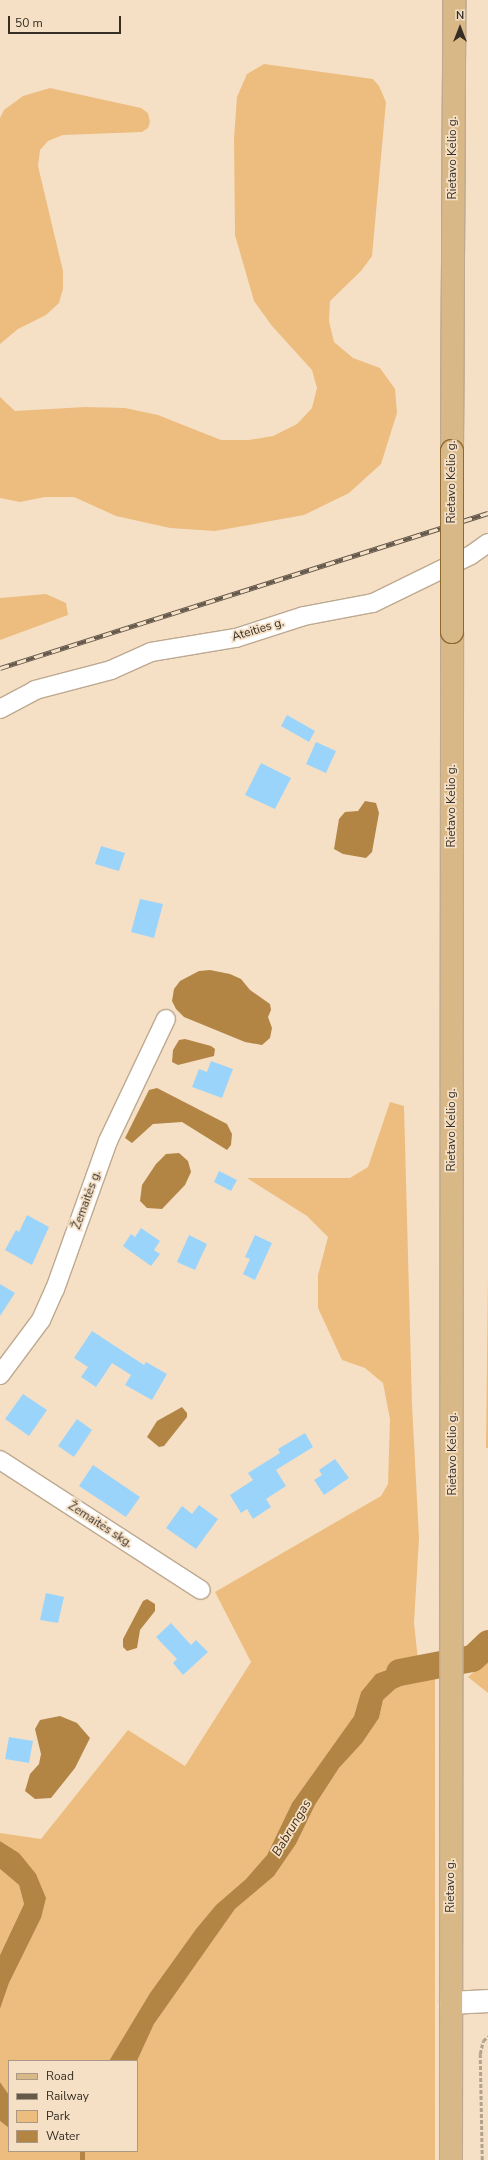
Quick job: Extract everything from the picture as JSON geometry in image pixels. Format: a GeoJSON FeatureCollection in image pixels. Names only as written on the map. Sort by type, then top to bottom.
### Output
{"type":"FeatureCollection","features":[{"type":"Feature","properties":{"kind":"main road","name":"Rietavo Kelio g."},"geometry":{"type":"LineString","coordinates":[[453,1612],[452,451],[454,0]]}},
{"type":"Feature","properties":{"kind":"main road","name":"Rietavo g."},"geometry":{"type":"LineString","coordinates":[[451,2160],[453,1612]]}},
{"type":"Feature","properties":{"kind":"main road"},"geometry":{"type":"LineString","coordinates":[[451,2003],[488,2002]]}},
{"type":"Feature","properties":{"kind":"street","name":"Ateities g."},"geometry":{"type":"LineString","coordinates":[[0,709],[35,690],[111,670],[151,652],[236,638],[304,616],[373,603],[471,555],[488,543]]}},
{"type":"Feature","properties":{"kind":"street","name":"Žemaitės g."},"geometry":{"type":"LineString","coordinates":[[0,1375],[41,1320],[55,1289],[108,1141],[166,1019]]}},
{"type":"Feature","properties":{"kind":"street","name":"Žemaitės skg."},"geometry":{"type":"LineString","coordinates":[[0,1460],[201,1590]]}},
{"type":"Feature","properties":{"kind":"path"},"geometry":{"type":"LineString","coordinates":[[482,2160],[480,2054],[483,2041],[488,2036]]}},
{"type":"Feature","properties":{"kind":"green space"},"geometry":{"type":"Polygon","coordinates":[[[264,64],[373,79],[379,86],[386,102],[372,256],[361,271],[330,301],[329,321],[334,342],[353,358],[380,368],[395,389],[397,413],[381,464],[349,493],[304,515],[215,531],[170,528],[116,516],[74,497],[45,497],[20,502],[0,498],[0,397],[15,411],[85,407],[125,408],[158,415],[221,440],[249,440],[273,436],[297,424],[312,408],[317,388],[312,370],[272,326],[254,301],[235,235],[234,138],[237,97],[247,74],[264,64]]]}},
{"type":"Feature","properties":{"kind":"green space"},"geometry":{"type":"Polygon","coordinates":[[[50,88],[141,108],[148,113],[150,122],[148,128],[142,132],[63,135],[48,141],[40,150],[38,166],[63,271],[63,289],[59,303],[46,315],[18,329],[0,344],[0,118],[4,110],[23,96],[50,88]]]}},
{"type":"Feature","properties":{"kind":"green space"},"geometry":{"type":"Polygon","coordinates":[[[46,594],[66,603],[68,615],[0,640],[0,598],[46,594]]]}},
{"type":"Feature","properties":{"kind":"green space"},"geometry":{"type":"Polygon","coordinates":[[[390,1102],[404,1106],[412,1404],[419,1538],[414,1623],[418,1660],[409,1662],[361,1692],[354,1716],[292,1803],[267,1855],[246,1879],[216,1905],[196,1929],[150,1993],[110,2060],[8,2060],[8,2094],[0,2082],[0,2009],[9,1983],[41,1918],[19,1853],[0,1841],[0,1833],[41,1839],[128,1730],[185,1766],[251,1662],[215,1592],[381,1496],[388,1484],[390,1419],[383,1383],[365,1368],[342,1360],[318,1308],[318,1275],[328,1237],[307,1216],[247,1178],[350,1178],[368,1167],[390,1102]]]}},
{"type":"Feature","properties":{"kind":"green space"},"geometry":{"type":"Polygon","coordinates":[[[488,1274],[488,1448],[486,1448],[488,1274]]]}},
{"type":"Feature","properties":{"kind":"green space"},"geometry":{"type":"Polygon","coordinates":[[[488,1659],[488,1693],[468,1677],[488,1659]]]}},
{"type":"Feature","properties":{"kind":"green space"},"geometry":{"type":"Polygon","coordinates":[[[435,1678],[435,2160],[0,2160],[0,2121],[8,2127],[8,2152],[138,2152],[137,2060],[154,2024],[235,1909],[274,1876],[296,1844],[315,1805],[339,1768],[362,1743],[379,1718],[383,1700],[395,1689],[414,1680],[435,1678]]]}},
{"type":"Feature","properties":{"kind":"green space"},"geometry":{"type":"Polygon","coordinates":[[[0,1869],[19,1885],[24,1904],[0,1955],[0,1869]]]}},
{"type":"Feature","properties":{"kind":"water"},"geometry":{"type":"Polygon","coordinates":[[[365,801],[376,803],[379,813],[372,852],[366,858],[343,854],[334,849],[339,819],[345,812],[358,811],[365,801]]]}},
{"type":"Feature","properties":{"kind":"water"},"geometry":{"type":"Polygon","coordinates":[[[210,970],[230,974],[241,979],[250,990],[270,1004],[271,1010],[268,1017],[272,1028],[270,1038],[262,1045],[245,1042],[184,1017],[176,1009],[172,1001],[174,989],[180,981],[199,971],[210,970]]]}},
{"type":"Feature","properties":{"kind":"water"},"geometry":{"type":"Polygon","coordinates":[[[185,1039],[211,1046],[215,1049],[214,1056],[178,1065],[172,1062],[173,1050],[179,1040],[185,1039]]]}},
{"type":"Feature","properties":{"kind":"water"},"geometry":{"type":"Polygon","coordinates":[[[157,1088],[227,1124],[232,1134],[231,1145],[227,1150],[182,1122],[153,1124],[132,1143],[125,1138],[149,1090],[157,1088]]]}},
{"type":"Feature","properties":{"kind":"water"},"geometry":{"type":"Polygon","coordinates":[[[179,1153],[188,1161],[191,1172],[185,1185],[162,1209],[147,1208],[140,1201],[142,1185],[156,1164],[166,1154],[179,1153]]]}},
{"type":"Feature","properties":{"kind":"water"},"geometry":{"type":"Polygon","coordinates":[[[182,1407],[187,1413],[187,1417],[164,1446],[159,1447],[147,1437],[157,1421],[182,1407]]]}},
{"type":"Feature","properties":{"kind":"water"},"geometry":{"type":"Polygon","coordinates":[[[147,1599],[155,1604],[155,1611],[140,1630],[137,1648],[127,1651],[123,1647],[123,1639],[143,1601],[147,1599]]]}},
{"type":"Feature","properties":{"kind":"water"},"geometry":{"type":"Polygon","coordinates":[[[436,1657],[435,1678],[414,1680],[395,1689],[383,1700],[379,1718],[362,1743],[339,1768],[315,1805],[296,1844],[274,1876],[235,1909],[154,2024],[137,2060],[110,2060],[150,1993],[196,1929],[216,1905],[246,1879],[267,1855],[292,1803],[354,1716],[361,1692],[376,1674],[409,1662],[436,1657]]]}},
{"type":"Feature","properties":{"kind":"water"},"geometry":{"type":"Polygon","coordinates":[[[60,1716],[77,1723],[90,1738],[75,1768],[51,1798],[35,1799],[25,1791],[30,1774],[39,1764],[41,1754],[35,1729],[40,1720],[60,1716]]]}},
{"type":"Feature","properties":{"kind":"water"},"geometry":{"type":"Polygon","coordinates":[[[0,1841],[19,1853],[36,1874],[46,1898],[41,1918],[9,1983],[0,2009],[0,1955],[24,1904],[19,1885],[0,1869],[0,1841]]]}},
{"type":"Feature","properties":{"kind":"water"},"geometry":{"type":"Polygon","coordinates":[[[0,2082],[8,2094],[8,2127],[0,2121],[0,2082]]]}},
{"type":"Feature","properties":{"kind":"building"},"geometry":{"type":"Polygon","coordinates":[[[287,715],[315,731],[309,742],[281,726],[287,715]]]}},
{"type":"Feature","properties":{"kind":"building"},"geometry":{"type":"Polygon","coordinates":[[[316,742],[336,751],[326,773],[306,764],[316,742]]]}},
{"type":"Feature","properties":{"kind":"building"},"geometry":{"type":"Polygon","coordinates":[[[261,763],[291,778],[275,809],[245,795],[261,763]]]}},
{"type":"Feature","properties":{"kind":"building"},"geometry":{"type":"Polygon","coordinates":[[[101,846],[125,853],[119,871],[95,864],[101,846]]]}},
{"type":"Feature","properties":{"kind":"building"},"geometry":{"type":"Polygon","coordinates":[[[140,899],[163,904],[154,938],[131,932],[140,899]]]}},
{"type":"Feature","properties":{"kind":"building"},"geometry":{"type":"Polygon","coordinates":[[[211,1061],[233,1069],[222,1098],[192,1087],[199,1069],[207,1072],[211,1061]]]}},
{"type":"Feature","properties":{"kind":"building"},"geometry":{"type":"Polygon","coordinates":[[[219,1171],[237,1180],[231,1191],[214,1182],[219,1171]]]}},
{"type":"Feature","properties":{"kind":"building"},"geometry":{"type":"Polygon","coordinates":[[[27,1215],[49,1227],[32,1265],[5,1250],[16,1230],[19,1232],[27,1215]]]}},
{"type":"Feature","properties":{"kind":"building"},"geometry":{"type":"Polygon","coordinates":[[[141,1228],[160,1241],[154,1250],[160,1254],[151,1266],[123,1246],[131,1234],[135,1237],[141,1228]]]}},
{"type":"Feature","properties":{"kind":"building"},"geometry":{"type":"Polygon","coordinates":[[[189,1235],[207,1244],[195,1270],[177,1262],[189,1235]]]}},
{"type":"Feature","properties":{"kind":"building"},"geometry":{"type":"Polygon","coordinates":[[[255,1235],[272,1243],[255,1280],[243,1274],[250,1259],[245,1257],[255,1235]]]}},
{"type":"Feature","properties":{"kind":"building"},"geometry":{"type":"Polygon","coordinates":[[[0,1284],[15,1293],[0,1316],[0,1284]]]}},
{"type":"Feature","properties":{"kind":"building"},"geometry":{"type":"Polygon","coordinates":[[[92,1331],[144,1365],[146,1362],[167,1374],[152,1400],[125,1385],[131,1375],[112,1363],[96,1387],[81,1377],[88,1367],[74,1358],[92,1331]]]}},
{"type":"Feature","properties":{"kind":"building"},"geometry":{"type":"Polygon","coordinates":[[[23,1394],[47,1410],[29,1436],[5,1419],[23,1394]]]}},
{"type":"Feature","properties":{"kind":"building"},"geometry":{"type":"Polygon","coordinates":[[[77,1419],[92,1430],[74,1457],[58,1446],[77,1419]]]}},
{"type":"Feature","properties":{"kind":"building"},"geometry":{"type":"Polygon","coordinates":[[[305,1433],[313,1447],[276,1470],[286,1486],[266,1499],[271,1507],[253,1519],[247,1509],[241,1513],[230,1495],[253,1480],[248,1473],[280,1453],[278,1449],[305,1433]]]}},
{"type":"Feature","properties":{"kind":"building"},"geometry":{"type":"Polygon","coordinates":[[[335,1459],[349,1478],[324,1495],[314,1480],[322,1475],[319,1470],[335,1459]]]}},
{"type":"Feature","properties":{"kind":"building"},"geometry":{"type":"Polygon","coordinates":[[[93,1465],[140,1497],[126,1517],[79,1486],[93,1465]]]}},
{"type":"Feature","properties":{"kind":"building"},"geometry":{"type":"Polygon","coordinates":[[[199,1505],[218,1519],[196,1549],[166,1528],[182,1506],[192,1514],[199,1505]]]}},
{"type":"Feature","properties":{"kind":"building"},"geometry":{"type":"Polygon","coordinates":[[[46,1593],[64,1597],[58,1623],[40,1620],[46,1593]]]}},
{"type":"Feature","properties":{"kind":"building"},"geometry":{"type":"Polygon","coordinates":[[[171,1623],[191,1645],[196,1640],[208,1652],[183,1675],[173,1663],[177,1659],[156,1637],[171,1623]]]}},
{"type":"Feature","properties":{"kind":"building"},"geometry":{"type":"Polygon","coordinates":[[[9,1737],[33,1741],[29,1763],[5,1759],[9,1737]]]}},
{"type":"Feature","properties":{"kind":"waterway","name":"Babrungas"},"geometry":{"type":"LineString","coordinates":[[399,1672],[472,1658],[488,1643]]}},
{"type":"Feature","properties":{"kind":"waterway"},"geometry":{"type":"LineString","coordinates":[[82,2152],[82,2160]]}},
{"type":"Feature","properties":{"kind":"railway"},"geometry":{"type":"LineString","coordinates":[[0,668],[488,513]]}}]}
